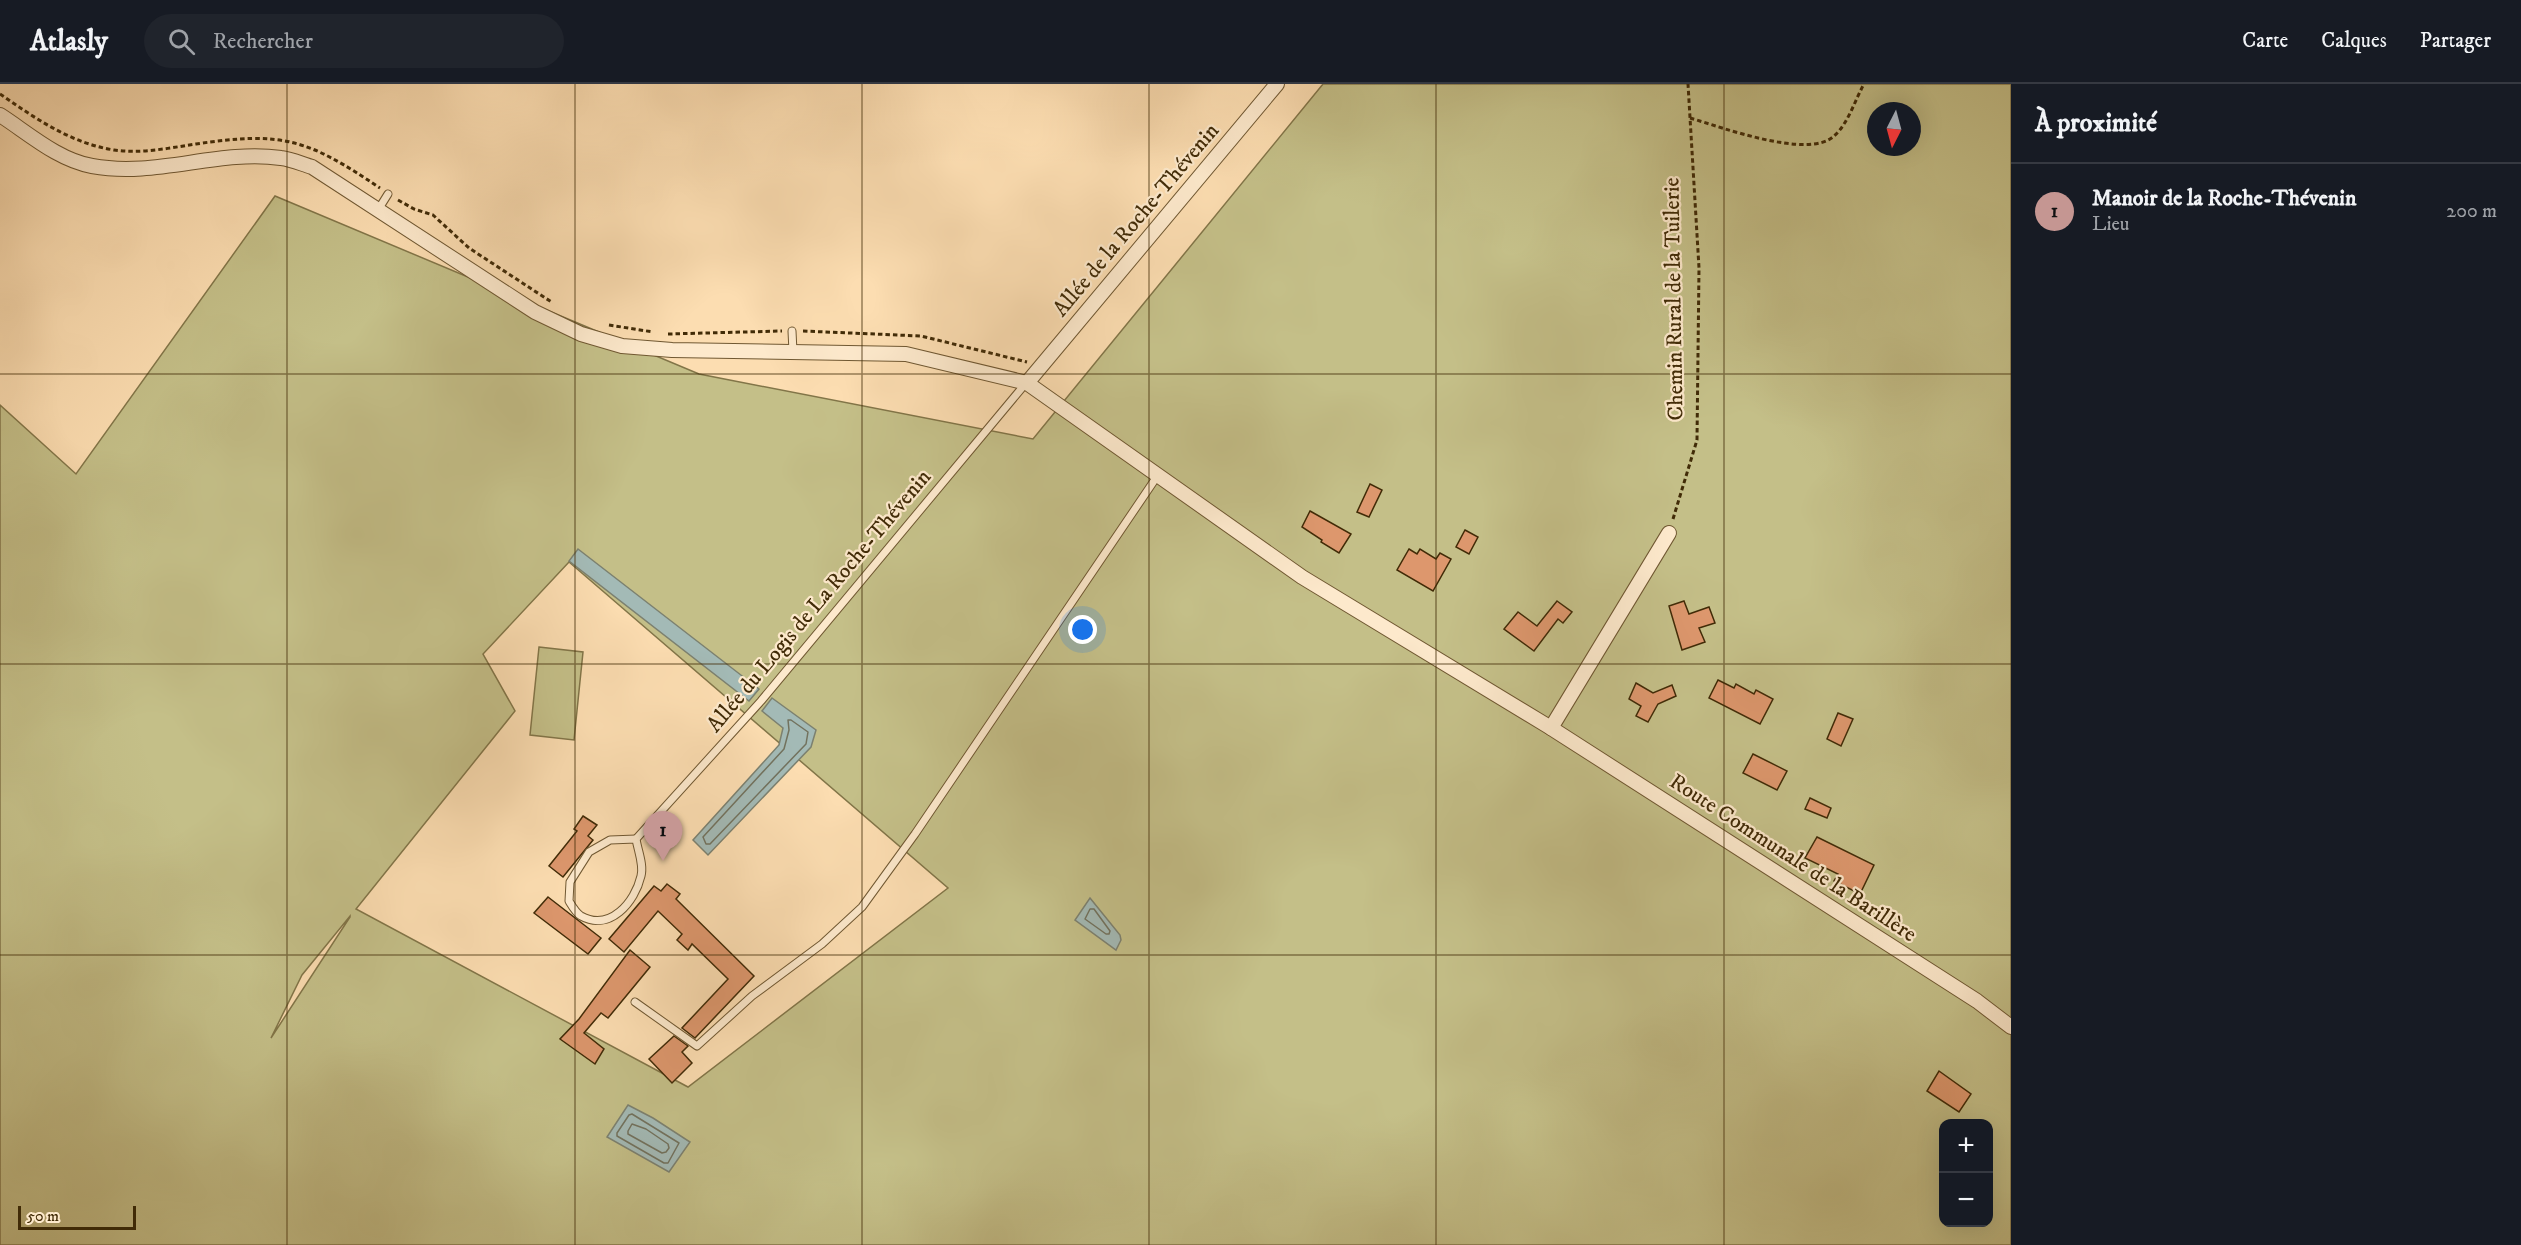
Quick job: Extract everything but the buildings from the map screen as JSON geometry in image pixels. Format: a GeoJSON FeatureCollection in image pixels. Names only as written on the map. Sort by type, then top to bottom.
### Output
{"type":"FeatureCollection","features":[{"type":"Feature","properties":{"kind":"street","name":"Allée de la Roche-Thévenin"},"geometry":{"type":"LineString","coordinates":[[1027,383],[1277,84]]}},
{"type":"Feature","properties":{"kind":"street"},"geometry":{"type":"LineString","coordinates":[[0,115],[57,152],[91,166],[141,170],[249,156],[282,158],[312,166],[535,312],[581,334],[622,346],[672,350],[906,354],[1027,383]]}},
{"type":"Feature","properties":{"kind":"street","name":"Route Communale de la Barillère"},"geometry":{"type":"LineString","coordinates":[[1027,383],[1302,576],[1551,728],[1977,1000],[2011,1027]]}},
{"type":"Feature","properties":{"kind":"street"},"geometry":{"type":"LineString","coordinates":[[1551,728],[1669,533]]}},
{"type":"Feature","properties":{"kind":"lane"},"geometry":{"type":"LineString","coordinates":[[378,210],[388,194]]}},
{"type":"Feature","properties":{"kind":"lane"},"geometry":{"type":"LineString","coordinates":[[792,331],[793,352]]}},
{"type":"Feature","properties":{"kind":"lane","name":"Allée du Logis de La Roche-Thévenin"},"geometry":{"type":"LineString","coordinates":[[636,839],[761,700],[1027,383]]}},
{"type":"Feature","properties":{"kind":"lane"},"geometry":{"type":"LineString","coordinates":[[635,1002],[697,1046],[752,996],[822,944],[862,907],[915,834],[1158,475]]}},
{"type":"Feature","properties":{"kind":"lane"},"geometry":{"type":"LineString","coordinates":[[636,839],[642,874],[628,905],[615,916],[597,920],[579,915],[569,901],[570,882],[589,852],[610,840],[636,839]]}},
{"type":"Feature","properties":{"kind":"path","name":"Chemin Rural de la Tuilerie"},"geometry":{"type":"LineString","coordinates":[[1669,533],[1697,440],[1699,268],[1688,84]]}},
{"type":"Feature","properties":{"kind":"path"},"geometry":{"type":"LineString","coordinates":[[1690,118],[1772,141],[1811,145],[1824,143],[1842,126],[1864,84]]}},
{"type":"Feature","properties":{"kind":"path"},"geometry":{"type":"LineString","coordinates":[[0,94],[56,130],[86,143],[117,150],[155,150],[252,138],[284,140],[302,144],[327,154],[406,206],[433,215],[469,248],[561,307]]}},
{"type":"Feature","properties":{"kind":"path"},"geometry":{"type":"LineString","coordinates":[[603,324],[668,333],[828,330],[921,336],[1040,367]]}},
{"type":"Feature","properties":{"kind":"shaded area"},"geometry":{"type":"Polygon","coordinates":[[[1323,84],[2011,84],[2011,1245],[0,1245],[0,405],[76,474],[275,196],[699,374],[1033,439],[1323,84]],[[569,562],[483,654],[515,711],[356,909],[688,1087],[948,888],[569,562]],[[350,917],[302,975],[271,1038],[350,917]]]}},
{"type":"Feature","properties":{"kind":"shaded area"},"geometry":{"type":"Polygon","coordinates":[[[539,647],[583,652],[574,740],[530,735],[539,647]]]}},
{"type":"Feature","properties":{"kind":"water"},"geometry":{"type":"Polygon","coordinates":[[[578,549],[759,689],[749,701],[569,561],[578,549]]]}},
{"type":"Feature","properties":{"kind":"water"},"geometry":{"type":"Polygon","coordinates":[[[772,698],[816,730],[811,747],[708,855],[693,840],[779,745],[783,728],[762,711],[772,698]]]}},
{"type":"Feature","properties":{"kind":"water"},"geometry":{"type":"Polygon","coordinates":[[[1090,898],[1120,935],[1121,940],[1116,950],[1075,920],[1090,898]]]}},
{"type":"Feature","properties":{"kind":"water"},"geometry":{"type":"Polygon","coordinates":[[[628,1105],[690,1142],[669,1172],[607,1137],[628,1105]]]}},
{"type":"Feature","properties":{"kind":"place","name":"Manoir de la Roche-Thévenin"},"geometry":{"type":"Point","coordinates":[663,861]}}]}
